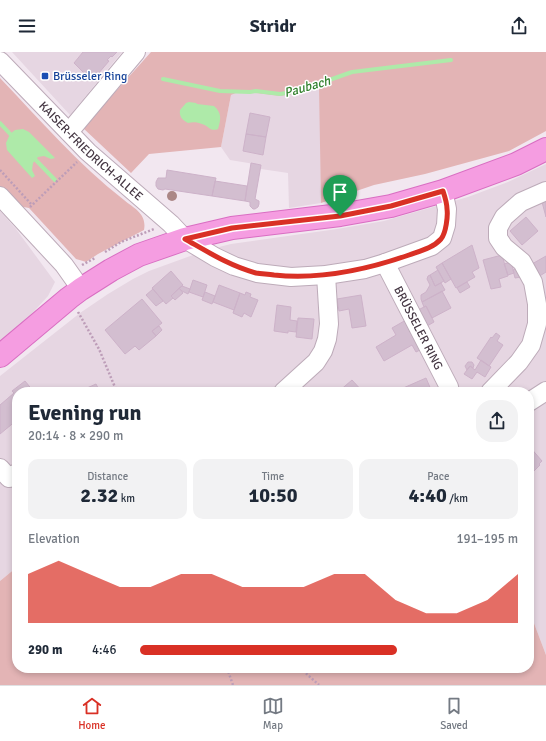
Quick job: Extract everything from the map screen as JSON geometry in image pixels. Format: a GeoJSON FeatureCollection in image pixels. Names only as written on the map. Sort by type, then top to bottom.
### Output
{"type":"FeatureCollection","features":[{"type":"Feature","properties":{"kind":"main road"},"geometry":{"type":"LineString","coordinates":[[0,356],[58,306],[81,289],[111,270],[139,255],[185,239],[232,228],[340,216],[391,206],[443,191],[516,164],[546,149]]}},
{"type":"Feature","properties":{"kind":"street"},"geometry":{"type":"LineString","coordinates":[[70,132],[136,52]]}},
{"type":"Feature","properties":{"kind":"street","name":"KAISER-FRIEDRICH-ALLEE"},"geometry":{"type":"LineString","coordinates":[[0,61],[88,152],[171,224],[185,239]]}},
{"type":"Feature","properties":{"kind":"street"},"geometry":{"type":"LineString","coordinates":[[185,239],[234,266],[257,273],[291,277],[326,275],[365,269],[432,246],[442,238],[446,225],[447,209],[443,191]]}},
{"type":"Feature","properties":{"kind":"street"},"geometry":{"type":"LineString","coordinates":[[495,387],[519,362],[532,345],[537,324],[537,304],[533,282],[522,262],[504,247],[498,238],[498,228],[504,217],[521,202],[546,191]]}},
{"type":"Feature","properties":{"kind":"street"},"geometry":{"type":"LineString","coordinates":[[0,196],[64,265],[81,289]]}},
{"type":"Feature","properties":{"kind":"street","name":"BRÜSSELER RING"},"geometry":{"type":"LineString","coordinates":[[385,263],[449,387]]}},
{"type":"Feature","properties":{"kind":"street"},"geometry":{"type":"LineString","coordinates":[[288,387],[316,362],[323,351],[327,339],[329,324],[326,275]]}},
{"type":"Feature","properties":{"kind":"street"},"geometry":{"type":"LineString","coordinates":[[534,399],[546,391]]}},
{"type":"Feature","properties":{"kind":"street"},"geometry":{"type":"LineString","coordinates":[[0,468],[9,478],[12,476]]}},
{"type":"Feature","properties":{"kind":"path"},"geometry":{"type":"LineString","coordinates":[[0,170],[32,205],[88,152]]}},
{"type":"Feature","properties":{"kind":"path"},"geometry":{"type":"LineString","coordinates":[[77,310],[99,349],[115,387]]}},
{"type":"Feature","properties":{"kind":"path"},"geometry":{"type":"LineString","coordinates":[[229,673],[233,685]]}},
{"type":"Feature","properties":{"kind":"path"},"geometry":{"type":"LineString","coordinates":[[306,673],[319,685]]}},
{"type":"Feature","properties":{"kind":"shaded area"},"geometry":{"type":"Polygon","coordinates":[[[12,52],[122,52],[70,115],[12,52]]]}},
{"type":"Feature","properties":{"kind":"shaded area"},"geometry":{"type":"Polygon","coordinates":[[[151,52],[546,52],[546,131],[509,151],[425,174],[374,185],[321,203],[319,87],[280,96],[256,93],[236,93],[231,95],[221,147],[149,154],[131,173],[83,128],[151,52]]]}},
{"type":"Feature","properties":{"kind":"shaded area"},"geometry":{"type":"Polygon","coordinates":[[[0,78],[75,157],[139,212],[144,220],[144,230],[98,254],[86,262],[76,259],[29,208],[18,206],[0,186],[0,78]]]}},
{"type":"Feature","properties":{"kind":"shaded area"},"geometry":{"type":"Polygon","coordinates":[[[320,87],[321,203],[289,208],[288,173],[261,169],[261,165],[230,160],[221,147],[231,95],[236,93],[256,93],[280,96],[320,87]]]}},
{"type":"Feature","properties":{"kind":"shaded area"},"geometry":{"type":"Polygon","coordinates":[[[189,102],[214,106],[220,116],[218,129],[211,129],[193,122],[188,123],[183,119],[180,114],[180,110],[186,103],[189,102]]]}},
{"type":"Feature","properties":{"kind":"shaded area"},"geometry":{"type":"Polygon","coordinates":[[[23,129],[29,132],[55,158],[51,159],[44,156],[38,157],[33,163],[32,170],[35,176],[32,178],[7,150],[6,143],[10,134],[15,130],[23,129]]]}},
{"type":"Feature","properties":{"kind":"shaded area"},"geometry":{"type":"Polygon","coordinates":[[[546,164],[546,655],[534,623],[534,387],[12,387],[12,571],[0,581],[0,376],[80,313],[108,294],[149,271],[215,248],[231,244],[384,221],[468,197],[508,182],[546,164]]]}},
{"type":"Feature","properties":{"kind":"shaded area"},"geometry":{"type":"Polygon","coordinates":[[[0,211],[16,229],[55,282],[48,296],[26,320],[0,343],[0,211]]]}},
{"type":"Feature","properties":{"kind":"shaded area"},"geometry":{"type":"Polygon","coordinates":[[[12,571],[12,673],[534,673],[534,623],[546,655],[546,685],[0,685],[0,581],[12,571]]]}},
{"type":"Feature","properties":{"kind":"building"},"geometry":{"type":"Polygon","coordinates":[[[83,52],[117,52],[107,60],[109,61],[92,81],[74,63],[83,52]]]}},
{"type":"Feature","properties":{"kind":"building"},"geometry":{"type":"Polygon","coordinates":[[[250,113],[270,117],[266,137],[246,134],[250,113]]]}},
{"type":"Feature","properties":{"kind":"building"},"geometry":{"type":"Polygon","coordinates":[[[246,134],[266,137],[263,155],[243,151],[246,134]]]}},
{"type":"Feature","properties":{"kind":"building"},"geometry":{"type":"Polygon","coordinates":[[[251,163],[261,165],[255,199],[259,201],[259,204],[255,209],[250,206],[250,202],[245,201],[251,163]]]}},
{"type":"Feature","properties":{"kind":"building"},"geometry":{"type":"Polygon","coordinates":[[[167,170],[216,178],[212,196],[158,189],[156,182],[158,178],[166,178],[167,170]]]}},
{"type":"Feature","properties":{"kind":"building"},"geometry":{"type":"Polygon","coordinates":[[[215,181],[247,186],[245,201],[212,196],[215,181]]]}},
{"type":"Feature","properties":{"kind":"building"},"geometry":{"type":"Polygon","coordinates":[[[546,201],[546,217],[542,202],[546,201]]]}},
{"type":"Feature","properties":{"kind":"building"},"geometry":{"type":"Polygon","coordinates":[[[526,217],[538,231],[522,245],[510,231],[526,217]]]}},
{"type":"Feature","properties":{"kind":"building"},"geometry":{"type":"Polygon","coordinates":[[[472,245],[479,268],[472,272],[475,277],[456,288],[442,263],[472,245]]]}},
{"type":"Feature","properties":{"kind":"building"},"geometry":{"type":"Polygon","coordinates":[[[502,255],[508,276],[499,279],[501,287],[491,289],[483,260],[502,255]]]}},
{"type":"Feature","properties":{"kind":"building"},"geometry":{"type":"Polygon","coordinates":[[[546,256],[546,272],[538,277],[532,264],[546,256]]]}},
{"type":"Feature","properties":{"kind":"building"},"geometry":{"type":"Polygon","coordinates":[[[511,262],[514,273],[508,275],[504,264],[511,262]]]}},
{"type":"Feature","properties":{"kind":"building"},"geometry":{"type":"Polygon","coordinates":[[[442,263],[451,279],[445,283],[436,267],[442,263]]]}},
{"type":"Feature","properties":{"kind":"building"},"geometry":{"type":"Polygon","coordinates":[[[518,268],[521,277],[515,278],[513,270],[518,268]]]}},
{"type":"Feature","properties":{"kind":"building"},"geometry":{"type":"Polygon","coordinates":[[[438,270],[444,281],[435,286],[430,275],[438,270]]]}},
{"type":"Feature","properties":{"kind":"building"},"geometry":{"type":"Polygon","coordinates":[[[171,271],[183,285],[171,296],[173,298],[166,304],[152,288],[171,271]]]}},
{"type":"Feature","properties":{"kind":"building"},"geometry":{"type":"Polygon","coordinates":[[[430,275],[435,286],[441,283],[445,290],[422,302],[421,295],[426,292],[430,285],[427,279],[430,275]]]}},
{"type":"Feature","properties":{"kind":"building"},"geometry":{"type":"Polygon","coordinates":[[[193,280],[207,285],[203,297],[189,292],[193,280]]]}},
{"type":"Feature","properties":{"kind":"building"},"geometry":{"type":"Polygon","coordinates":[[[467,282],[470,287],[460,293],[457,288],[467,282]]]}},
{"type":"Feature","properties":{"kind":"building"},"geometry":{"type":"Polygon","coordinates":[[[219,285],[240,293],[234,310],[213,302],[219,285]]]}},
{"type":"Feature","properties":{"kind":"building"},"geometry":{"type":"Polygon","coordinates":[[[182,286],[190,289],[188,294],[179,288],[182,286]]]}},
{"type":"Feature","properties":{"kind":"building"},"geometry":{"type":"Polygon","coordinates":[[[179,288],[183,293],[175,300],[171,296],[179,288]]]}},
{"type":"Feature","properties":{"kind":"building"},"geometry":{"type":"Polygon","coordinates":[[[153,289],[163,301],[156,306],[146,295],[153,289]]]}},
{"type":"Feature","properties":{"kind":"building"},"geometry":{"type":"Polygon","coordinates":[[[442,291],[451,308],[432,318],[426,306],[424,307],[422,302],[442,291]]]}},
{"type":"Feature","properties":{"kind":"building"},"geometry":{"type":"Polygon","coordinates":[[[205,292],[215,296],[212,304],[202,300],[205,292]]]}},
{"type":"Feature","properties":{"kind":"building"},"geometry":{"type":"Polygon","coordinates":[[[246,292],[251,294],[250,297],[258,300],[251,317],[244,313],[242,317],[233,313],[240,293],[245,295],[246,292]]]}},
{"type":"Feature","properties":{"kind":"building"},"geometry":{"type":"Polygon","coordinates":[[[361,295],[366,326],[352,328],[349,309],[339,311],[337,299],[361,295]]]}},
{"type":"Feature","properties":{"kind":"building"},"geometry":{"type":"Polygon","coordinates":[[[142,299],[162,323],[152,331],[156,336],[139,350],[135,346],[125,354],[105,330],[142,299]]]}},
{"type":"Feature","properties":{"kind":"building"},"geometry":{"type":"Polygon","coordinates":[[[277,305],[291,307],[290,320],[297,321],[296,332],[288,331],[288,333],[274,331],[277,305]]]}},
{"type":"Feature","properties":{"kind":"building"},"geometry":{"type":"Polygon","coordinates":[[[426,306],[434,322],[427,326],[418,310],[426,306]]]}},
{"type":"Feature","properties":{"kind":"building"},"geometry":{"type":"Polygon","coordinates":[[[298,318],[314,319],[312,339],[296,337],[298,318]]]}},
{"type":"Feature","properties":{"kind":"building"},"geometry":{"type":"Polygon","coordinates":[[[406,320],[422,349],[416,352],[412,345],[384,361],[376,347],[396,335],[392,328],[406,320]]]}},
{"type":"Feature","properties":{"kind":"building"},"geometry":{"type":"Polygon","coordinates":[[[159,326],[162,330],[156,336],[152,331],[159,326]]]}},
{"type":"Feature","properties":{"kind":"building"},"geometry":{"type":"Polygon","coordinates":[[[496,333],[500,336],[497,341],[503,345],[489,366],[477,358],[491,337],[492,338],[496,333]]]}},
{"type":"Feature","properties":{"kind":"building"},"geometry":{"type":"Polygon","coordinates":[[[481,360],[491,367],[485,377],[477,372],[472,379],[464,374],[470,366],[475,370],[481,360]]]}},
{"type":"Feature","properties":{"kind":"building"},"geometry":{"type":"Polygon","coordinates":[[[468,362],[472,362],[474,365],[473,368],[470,366],[467,370],[465,366],[468,362]]]}},
{"type":"Feature","properties":{"kind":"building"},"geometry":{"type":"Polygon","coordinates":[[[426,378],[430,387],[406,387],[426,378]]]}},
{"type":"Feature","properties":{"kind":"building"},"geometry":{"type":"Polygon","coordinates":[[[352,380],[358,387],[344,387],[352,380]]]}},
{"type":"Feature","properties":{"kind":"building"},"geometry":{"type":"Polygon","coordinates":[[[25,381],[30,387],[17,387],[25,381]]]}},
{"type":"Feature","properties":{"kind":"building"},"geometry":{"type":"Polygon","coordinates":[[[96,384],[98,387],[89,387],[96,384]]]}},
{"type":"Feature","properties":{"kind":"building"},"geometry":{"type":"Polygon","coordinates":[[[12,395],[12,424],[0,434],[0,405],[12,395]]]}},
{"type":"Feature","properties":{"kind":"building"},"geometry":{"type":"Polygon","coordinates":[[[534,452],[542,461],[539,464],[540,465],[534,471],[534,452]]]}},
{"type":"Feature","properties":{"kind":"waterway","name":"Paubach"},"geometry":{"type":"LineString","coordinates":[[163,79],[220,91],[256,91],[280,94],[298,91],[352,72],[451,60]]}},
{"type":"Feature","properties":{"kind":"waterway","name":"Paubach"},"geometry":{"type":"LineString","coordinates":[[0,123],[13,137]]}},
{"type":"Feature","properties":{"kind":"waterway","name":"Paubach"},"geometry":{"type":"LineString","coordinates":[[32,156],[55,180]]}},
{"type":"Feature","properties":{"kind":"place","name":"Brüsseler Ring"},"geometry":{"type":"Point","coordinates":[45,76]}},
{"type":"Feature","properties":{"kind":"route"},"geometry":{"type":"LineString","coordinates":[[443,191],[447,209],[446,225],[442,238],[432,246],[365,269],[326,275],[291,277],[257,273],[234,266],[185,239],[232,228],[340,216],[391,206],[443,191]]}}]}
